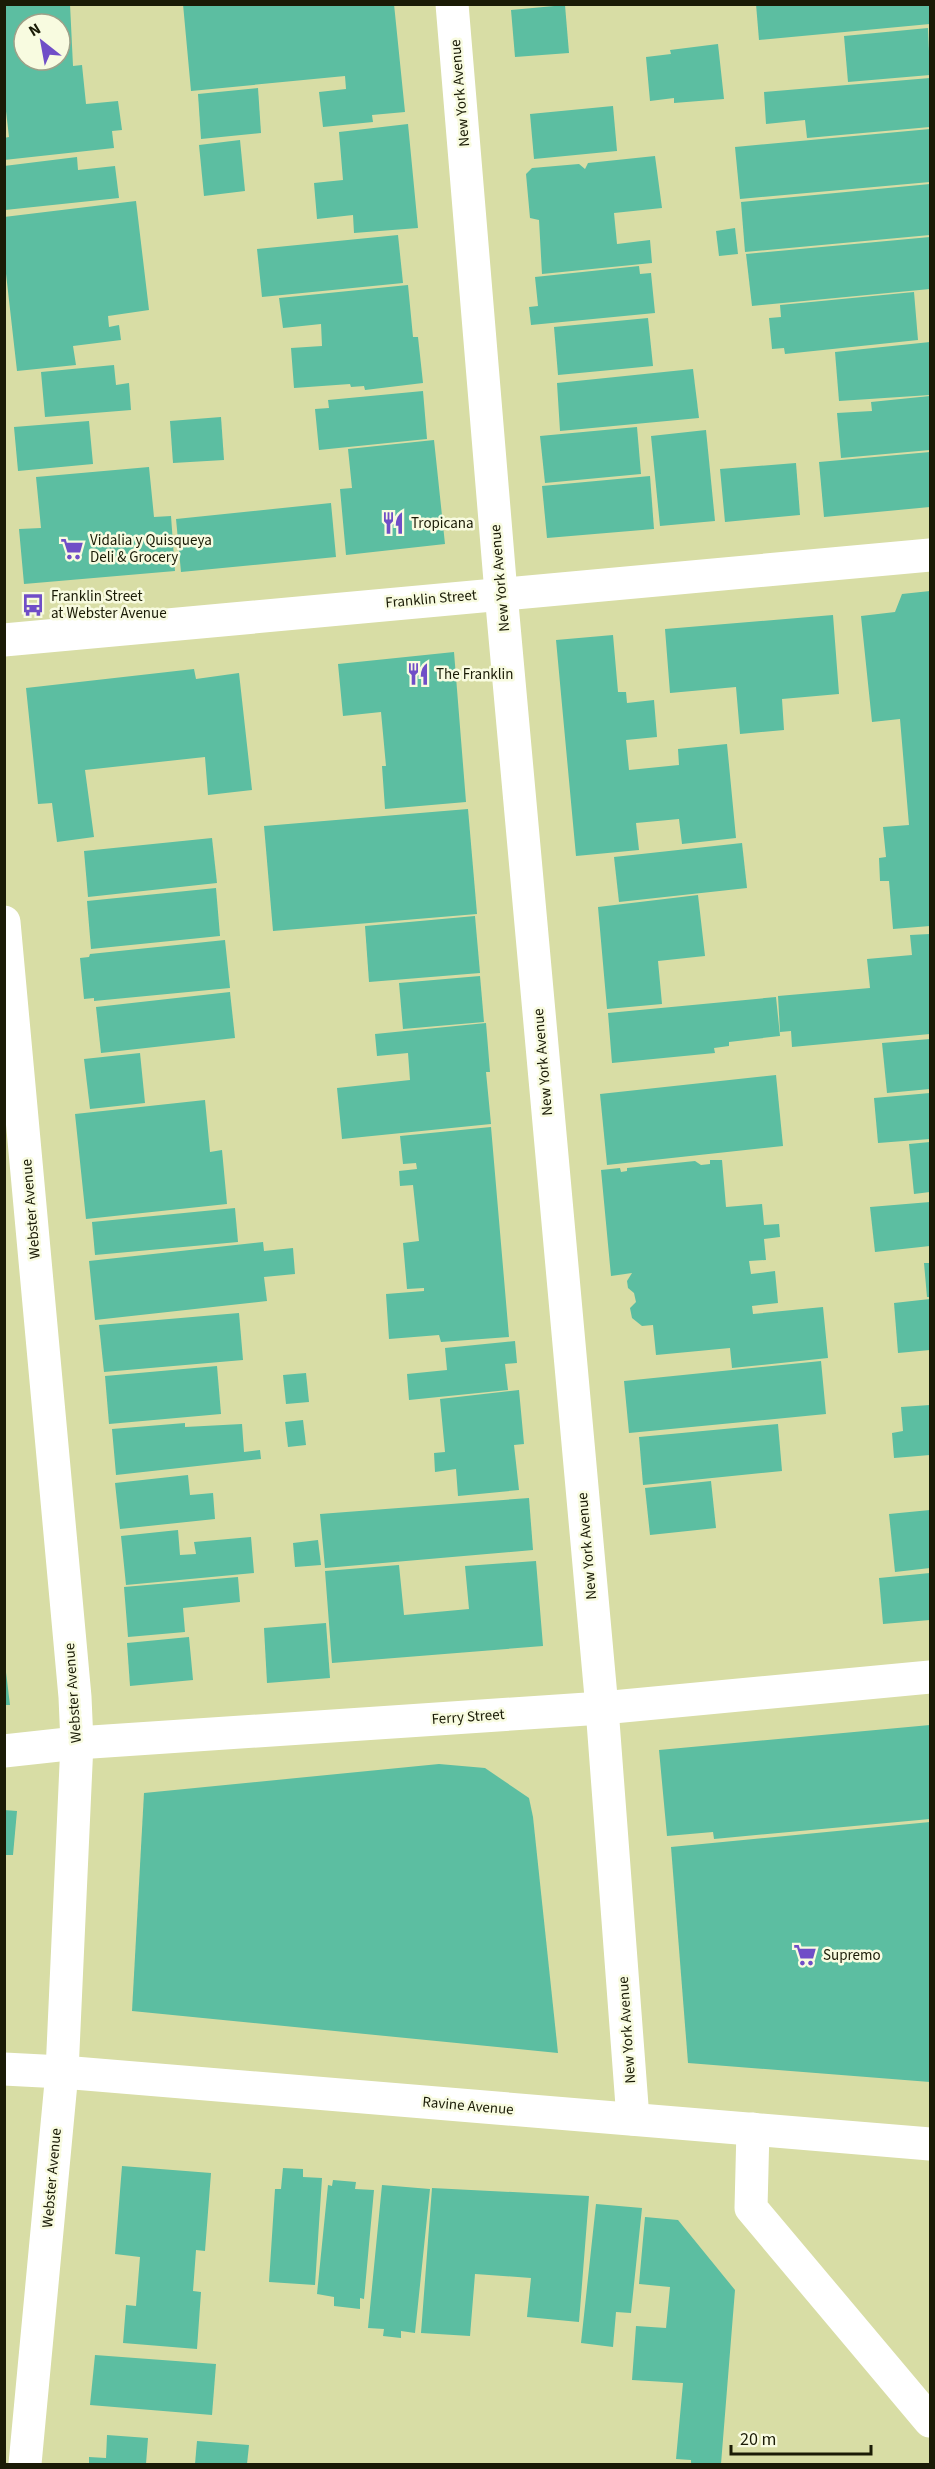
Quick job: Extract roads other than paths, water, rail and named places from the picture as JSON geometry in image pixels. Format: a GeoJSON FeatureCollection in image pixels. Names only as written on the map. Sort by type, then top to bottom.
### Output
{"type":"FeatureCollection","features":[{"type":"Feature","properties":{"kind":"street","name":"New York Avenue"},"geometry":{"type":"LineString","coordinates":[[452,4],[501,593],[602,1708],[633,2119]]}},
{"type":"Feature","properties":{"kind":"street","name":"Franklin Street"},"geometry":{"type":"LineString","coordinates":[[4,640],[930,555]]}},
{"type":"Feature","properties":{"kind":"street","name":"Webster Avenue"},"geometry":{"type":"LineString","coordinates":[[4,922],[75,1697],[77,1743],[62,2072],[25,2464]]}},
{"type":"Feature","properties":{"kind":"street","name":"Ferry Street"},"geometry":{"type":"LineString","coordinates":[[4,1751],[77,1743],[602,1708],[930,1677]]}},
{"type":"Feature","properties":{"kind":"street","name":"Ravine Avenue"},"geometry":{"type":"LineString","coordinates":[[4,2069],[930,2144]]}},
{"type":"Feature","properties":{"kind":"street"},"geometry":{"type":"LineString","coordinates":[[753,2129],[751,2208],[930,2421]]}},
{"type":"Feature","properties":{"kind":"place","name":"Tropicana"},"geometry":{"type":"Point","coordinates":[393,523]}},
{"type":"Feature","properties":{"kind":"place","name":"Vidalia y Quisqueya Deli & Grocery"},"geometry":{"type":"Point","coordinates":[72,549]}},
{"type":"Feature","properties":{"kind":"place","name":"Franklin Street at Webster Avenue"},"geometry":{"type":"Point","coordinates":[33,605]}},
{"type":"Feature","properties":{"kind":"place","name":"The Franklin"},"geometry":{"type":"Point","coordinates":[418,674]}},
{"type":"Feature","properties":{"kind":"place","name":"Supremo"},"geometry":{"type":"Point","coordinates":[805,1955]}}]}
